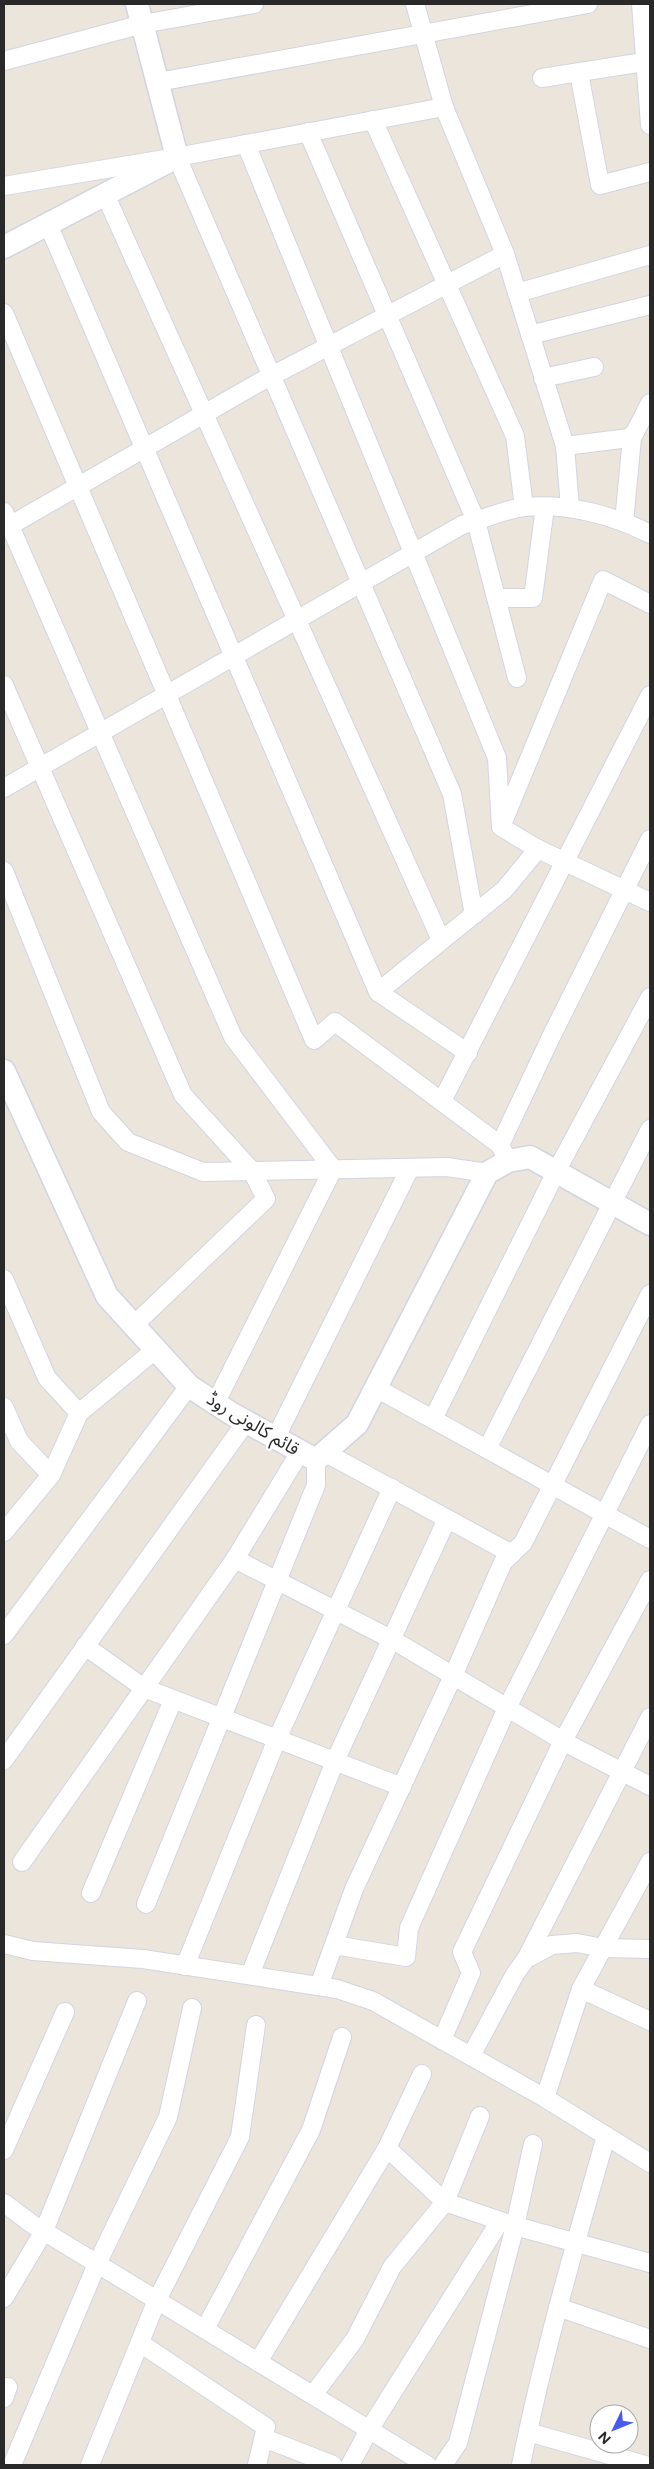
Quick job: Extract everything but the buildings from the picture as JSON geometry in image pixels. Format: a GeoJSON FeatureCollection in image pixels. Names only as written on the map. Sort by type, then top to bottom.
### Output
{"type":"FeatureCollection","features":[{"type":"Feature","properties":{"kind":"street"},"geometry":{"type":"LineString","coordinates":[[4,61],[140,14],[254,4]]}},
{"type":"Feature","properties":{"kind":"street"},"geometry":{"type":"LineString","coordinates":[[414,4],[444,107],[504,254],[565,446],[570,508]]}},
{"type":"Feature","properties":{"kind":"street"},"geometry":{"type":"LineString","coordinates":[[158,82],[588,4]]}},
{"type":"Feature","properties":{"kind":"street"},"geometry":{"type":"LineString","coordinates":[[641,4],[648,61],[650,115]]}},
{"type":"Feature","properties":{"kind":"street"},"geometry":{"type":"LineString","coordinates":[[140,14],[177,157],[452,794],[474,914]]}},
{"type":"Feature","properties":{"kind":"street"},"geometry":{"type":"LineString","coordinates":[[542,78],[648,61]]}},
{"type":"Feature","properties":{"kind":"street"},"geometry":{"type":"LineString","coordinates":[[579,73],[600,185],[650,172]]}},
{"type":"Feature","properties":{"kind":"street"},"geometry":{"type":"LineString","coordinates":[[4,186],[177,157],[444,107]]}},
{"type":"Feature","properties":{"kind":"street"},"geometry":{"type":"LineString","coordinates":[[373,120],[515,436],[524,507]]}},
{"type":"Feature","properties":{"kind":"street"},"geometry":{"type":"LineString","coordinates":[[308,132],[476,522],[517,678]]}},
{"type":"Feature","properties":{"kind":"street"},"geometry":{"type":"LineString","coordinates":[[246,144],[497,758],[501,827]]}},
{"type":"Feature","properties":{"kind":"street"},"geometry":{"type":"LineString","coordinates":[[4,247],[177,157]]}},
{"type":"Feature","properties":{"kind":"street"},"geometry":{"type":"LineString","coordinates":[[105,194],[442,940]]}},
{"type":"Feature","properties":{"kind":"street"},"geometry":{"type":"LineString","coordinates":[[48,224],[378,992],[468,1053]]}},
{"type":"Feature","properties":{"kind":"street"},"geometry":{"type":"LineString","coordinates":[[333,1169],[233,1037],[6,522],[78,487],[272,376],[504,254]]}},
{"type":"Feature","properties":{"kind":"street"},"geometry":{"type":"LineString","coordinates":[[517,293],[650,255]]}},
{"type":"Feature","properties":{"kind":"street"},"geometry":{"type":"LineString","coordinates":[[530,335],[650,305]]}},
{"type":"Feature","properties":{"kind":"street"},"geometry":{"type":"LineString","coordinates":[[4,313],[314,1040],[335,1022],[442,1102],[504,1153],[530,1157],[650,1224]]}},
{"type":"Feature","properties":{"kind":"street"},"geometry":{"type":"LineString","coordinates":[[543,378],[594,367]]}},
{"type":"Feature","properties":{"kind":"street"},"geometry":{"type":"LineString","coordinates":[[624,522],[632,438],[650,403]]}},
{"type":"Feature","properties":{"kind":"street"},"geometry":{"type":"LineString","coordinates":[[565,446],[629,438],[635,432]]}},
{"type":"Feature","properties":{"kind":"street"},"geometry":{"type":"LineString","coordinates":[[4,788],[462,526],[524,507],[544,507],[570,508],[649,530]]}},
{"type":"Feature","properties":{"kind":"street"},"geometry":{"type":"LineString","coordinates":[[496,598],[533,598],[544,507]]}},
{"type":"Feature","properties":{"kind":"street"},"geometry":{"type":"LineString","coordinates":[[501,827],[603,580],[650,604]]}},
{"type":"Feature","properties":{"kind":"street"},"geometry":{"type":"LineString","coordinates":[[4,685],[183,1095],[252,1171],[266,1199],[133,1326]]}},
{"type":"Feature","properties":{"kind":"street"},"geometry":{"type":"LineString","coordinates":[[442,1102],[650,695]]}},
{"type":"Feature","properties":{"kind":"street"},"geometry":{"type":"LineString","coordinates":[[501,827],[538,849],[650,902]]}},
{"type":"Feature","properties":{"kind":"street"},"geometry":{"type":"LineString","coordinates":[[4,871],[101,1112],[128,1142],[204,1172],[447,1167],[487,1173],[504,1153],[650,839]]}},
{"type":"Feature","properties":{"kind":"street"},"geometry":{"type":"LineString","coordinates":[[378,992],[504,890],[538,849]]}},
{"type":"Feature","properties":{"kind":"street"},"geometry":{"type":"LineString","coordinates":[[433,1419],[556,1170],[650,997]]}},
{"type":"Feature","properties":{"kind":"street","name":"قائم کالونی روڈ"},"geometry":{"type":"LineString","coordinates":[[4,1071],[107,1296],[189,1386],[275,1439],[314,1455],[357,1424],[487,1173]]}},
{"type":"Feature","properties":{"kind":"street"},"geometry":{"type":"LineString","coordinates":[[487,1449],[650,1129]]}},
{"type":"Feature","properties":{"kind":"street"},"geometry":{"type":"LineString","coordinates":[[275,1439],[410,1168]]}},
{"type":"Feature","properties":{"kind":"street"},"geometry":{"type":"LineString","coordinates":[[216,1402],[333,1169]]}},
{"type":"Feature","properties":{"kind":"street"},"geometry":{"type":"LineString","coordinates":[[4,1279],[47,1378],[80,1413]]}},
{"type":"Feature","properties":{"kind":"street"},"geometry":{"type":"LineString","coordinates":[[319,1986],[354,1889],[454,1676],[503,1562],[523,1543],[650,1294]]}},
{"type":"Feature","properties":{"kind":"street"},"geometry":{"type":"LineString","coordinates":[[4,1532],[51,1475],[80,1413],[155,1350]]}},
{"type":"Feature","properties":{"kind":"street"},"geometry":{"type":"LineString","coordinates":[[4,1635],[189,1386]]}},
{"type":"Feature","properties":{"kind":"street"},"geometry":{"type":"LineString","coordinates":[[376,1388],[650,1540]]}},
{"type":"Feature","properties":{"kind":"street"},"geometry":{"type":"LineString","coordinates":[[4,1407],[19,1441],[51,1475]]}},
{"type":"Feature","properties":{"kind":"street"},"geometry":{"type":"LineString","coordinates":[[4,1760],[246,1422]]}},
{"type":"Feature","properties":{"kind":"street"},"geometry":{"type":"LineString","coordinates":[[334,1945],[406,1957],[409,1928],[507,1708],[650,1424]]}},
{"type":"Feature","properties":{"kind":"street"},"geometry":{"type":"LineString","coordinates":[[314,1455],[392,1488],[512,1554]]}},
{"type":"Feature","properties":{"kind":"street"},"geometry":{"type":"LineString","coordinates":[[22,1862],[235,1559],[314,1455]]}},
{"type":"Feature","properties":{"kind":"street"},"geometry":{"type":"LineString","coordinates":[[146,1904],[316,1484],[314,1455]]}},
{"type":"Feature","properties":{"kind":"street"},"geometry":{"type":"LineString","coordinates":[[185,1966],[278,1739],[392,1488]]}},
{"type":"Feature","properties":{"kind":"street"},"geometry":{"type":"LineString","coordinates":[[250,1976],[335,1761],[447,1519]]}},
{"type":"Feature","properties":{"kind":"street"},"geometry":{"type":"LineString","coordinates":[[235,1559],[391,1639],[563,1741],[650,1786]]}},
{"type":"Feature","properties":{"kind":"street"},"geometry":{"type":"LineString","coordinates":[[442,2040],[471,1973],[462,1952],[563,1741],[650,1580]]}},
{"type":"Feature","properties":{"kind":"street"},"geometry":{"type":"LineString","coordinates":[[85,1646],[144,1688],[402,1787]]}},
{"type":"Feature","properties":{"kind":"street"},"geometry":{"type":"LineString","coordinates":[[91,1892],[173,1700]]}},
{"type":"Feature","properties":{"kind":"street"},"geometry":{"type":"LineString","coordinates":[[471,2056],[515,1974],[526,1959],[650,1717]]}},
{"type":"Feature","properties":{"kind":"street"},"geometry":{"type":"LineString","coordinates":[[545,2098],[581,1989],[650,1862]]}},
{"type":"Feature","properties":{"kind":"street"},"geometry":{"type":"LineString","coordinates":[[526,1959],[552,1945],[577,1943],[603,1948],[650,1949]]}},
{"type":"Feature","properties":{"kind":"street"},"geometry":{"type":"LineString","coordinates":[[4,1944],[33,1951],[143,1959],[338,1989],[373,2001],[545,2098],[650,2163]]}},
{"type":"Feature","properties":{"kind":"street"},"geometry":{"type":"LineString","coordinates":[[581,1989],[650,2020]]}},
{"type":"Feature","properties":{"kind":"street"},"geometry":{"type":"LineString","coordinates":[[4,2298],[44,2231],[137,2001]]}},
{"type":"Feature","properties":{"kind":"street"},"geometry":{"type":"LineString","coordinates":[[12,2465],[97,2264],[168,2117],[192,2008]]}},
{"type":"Feature","properties":{"kind":"street"},"geometry":{"type":"LineString","coordinates":[[4,2150],[65,2012]]}},
{"type":"Feature","properties":{"kind":"street"},"geometry":{"type":"LineString","coordinates":[[90,2465],[157,2300],[240,2136],[256,2025]]}},
{"type":"Feature","properties":{"kind":"street"},"geometry":{"type":"LineString","coordinates":[[205,2329],[311,2130],[342,2037]]}},
{"type":"Feature","properties":{"kind":"street"},"geometry":{"type":"LineString","coordinates":[[258,2362],[387,2148],[422,2074]]}},
{"type":"Feature","properties":{"kind":"street"},"geometry":{"type":"LineString","coordinates":[[313,2396],[355,2339],[392,2267],[445,2202],[480,2116]]}},
{"type":"Feature","properties":{"kind":"street"},"geometry":{"type":"LineString","coordinates":[[521,2465],[558,2307],[606,2136]]}},
{"type":"Feature","properties":{"kind":"street"},"geometry":{"type":"LineString","coordinates":[[443,2465],[458,2443],[507,2224],[533,2144]]}},
{"type":"Feature","properties":{"kind":"street"},"geometry":{"type":"LineString","coordinates":[[387,2148],[445,2202],[507,2224],[650,2263]]}},
{"type":"Feature","properties":{"kind":"street"},"geometry":{"type":"LineString","coordinates":[[4,2202],[44,2231],[97,2264],[427,2465]]}},
{"type":"Feature","properties":{"kind":"street"},"geometry":{"type":"LineString","coordinates":[[350,2465],[368,2430],[507,2224]]}},
{"type":"Feature","properties":{"kind":"street"},"geometry":{"type":"LineString","coordinates":[[558,2307],[650,2339]]}},
{"type":"Feature","properties":{"kind":"street"},"geometry":{"type":"LineString","coordinates":[[140,2343],[266,2428],[258,2465]]}},
{"type":"Feature","properties":{"kind":"street"},"geometry":{"type":"LineString","coordinates":[[528,2432],[645,2465]]}},
{"type":"Feature","properties":{"kind":"street"},"geometry":{"type":"LineString","coordinates":[[264,2438],[333,2465]]}}]}
